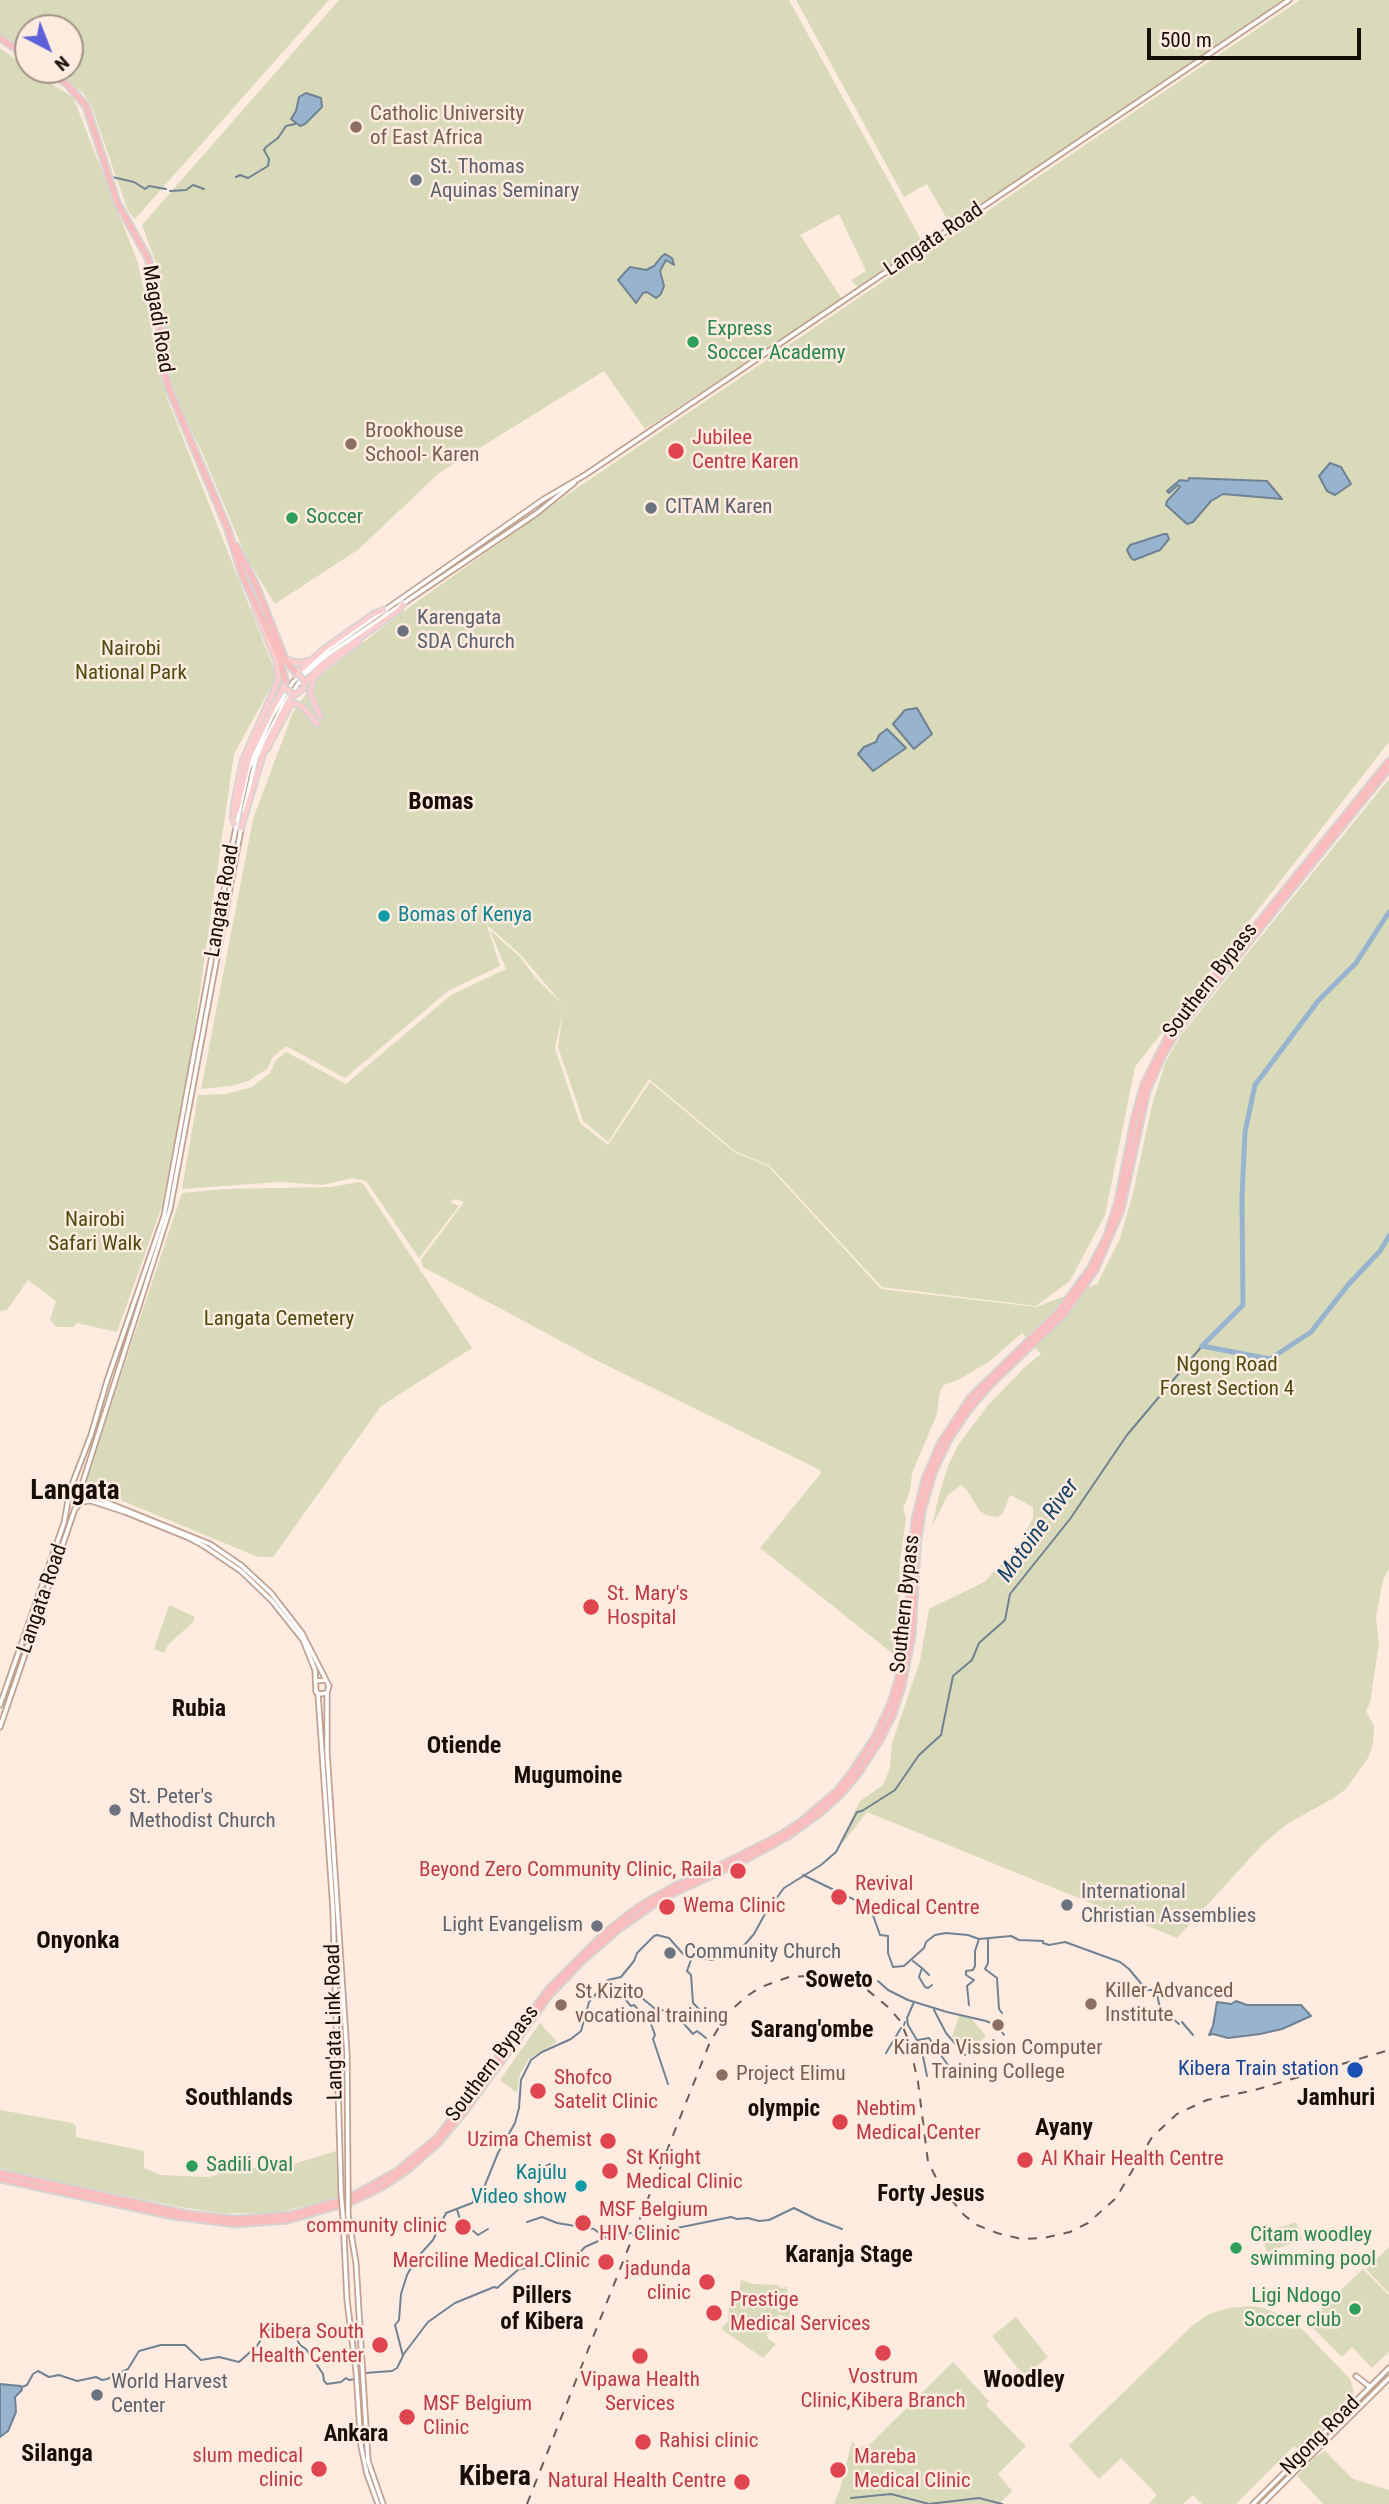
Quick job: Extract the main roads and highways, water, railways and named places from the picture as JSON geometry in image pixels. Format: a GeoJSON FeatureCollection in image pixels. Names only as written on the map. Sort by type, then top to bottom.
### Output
{"type":"FeatureCollection","features":[{"type":"Feature","properties":{"kind":"highway","name":"Magadi Road"},"geometry":{"type":"LineString","coordinates":[[67,84],[86,106],[117,202],[148,258],[155,285],[166,380],[285,659],[297,674]]}},
{"type":"Feature","properties":{"kind":"highway","name":"Magadi Road"},"geometry":{"type":"LineString","coordinates":[[234,544],[243,577],[279,656],[285,684]]}},
{"type":"Feature","properties":{"kind":"highway"},"geometry":{"type":"LineString","coordinates":[[243,577],[251,574]]}},
{"type":"Feature","properties":{"kind":"highway","name":"Southern Bypass"},"geometry":{"type":"LineString","coordinates":[[662,1897],[755,1849],[802,1821],[837,1791],[868,1749],[891,1703],[903,1661],[915,1520],[925,1479],[940,1444],[971,1397],[1059,1311],[1090,1269],[1107,1236],[1118,1201],[1144,1084],[1171,1031],[1389,761]]}},
{"type":"Feature","properties":{"kind":"highway","name":"Southern Bypass"},"geometry":{"type":"LineString","coordinates":[[0,2173],[188,2214],[236,2219],[290,2215],[349,2198],[379,2183],[427,2147],[456,2116],[526,2018],[557,1980],[611,1928],[653,1901],[741,1862],[796,1831],[835,1800],[867,1760],[889,1721],[906,1674],[912,1636],[919,1529],[930,1482],[941,1454],[970,1408],[1000,1375],[1051,1328],[1095,1270],[1121,1210],[1147,1091],[1161,1056],[1177,1031],[1389,768]]}},
{"type":"Feature","properties":{"kind":"highway","name":"Southern Bypass"},"geometry":{"type":"LineString","coordinates":[[0,2179],[173,2216],[236,2224],[288,2220],[353,2201],[382,2187],[406,2171],[438,2143],[561,1981],[653,1901]]}},
{"type":"Feature","properties":{"kind":"main road","name":"Langata Road"},"geometry":{"type":"LineString","coordinates":[[0,1705],[64,1523],[79,1465],[167,1203],[237,827],[253,757],[285,694],[311,663],[544,499],[578,479],[1289,0]]}},
{"type":"Feature","properties":{"kind":"main road","name":"Langata Road"},"geometry":{"type":"LineString","coordinates":[[292,694],[327,655],[537,513],[578,479]]}},
{"type":"Feature","properties":{"kind":"main road"},"geometry":{"type":"LineString","coordinates":[[237,827],[233,820],[234,806],[243,760],[278,681],[277,662],[256,613],[254,599]]}},
{"type":"Feature","properties":{"kind":"main road"},"geometry":{"type":"LineString","coordinates":[[237,827],[262,757],[292,694],[302,691],[305,679],[321,665],[399,610],[403,604]]}},
{"type":"Feature","properties":{"kind":"main road"},"geometry":{"type":"LineString","coordinates":[[297,674],[310,660],[375,613],[384,610]]}},
{"type":"Feature","properties":{"kind":"main road"},"geometry":{"type":"LineString","coordinates":[[320,716],[311,697],[310,687],[314,678],[375,627]]}},
{"type":"Feature","properties":{"kind":"main road"},"geometry":{"type":"LineString","coordinates":[[285,659],[299,663],[310,660]]}},
{"type":"Feature","properties":{"kind":"main road"},"geometry":{"type":"LineString","coordinates":[[237,827],[250,754],[288,675],[297,674],[305,679]]}},
{"type":"Feature","properties":{"kind":"main road"},"geometry":{"type":"LineString","coordinates":[[285,684],[292,694]]}},
{"type":"Feature","properties":{"kind":"main road"},"geometry":{"type":"LineString","coordinates":[[237,827],[244,811],[256,758],[292,694]]}},
{"type":"Feature","properties":{"kind":"main road"},"geometry":{"type":"LineString","coordinates":[[262,757],[293,703],[302,706],[317,724]]}},
{"type":"Feature","properties":{"kind":"main road","name":"Langata Road"},"geometry":{"type":"LineString","coordinates":[[0,1727],[83,1490],[82,1478],[172,1199],[237,827]]}},
{"type":"Feature","properties":{"kind":"main road"},"geometry":{"type":"LineString","coordinates":[[71,1490],[83,1490],[162,1522],[224,1552],[262,1584],[286,1610],[317,1662],[329,1689],[327,1693],[318,1694],[314,1688],[316,1681],[313,1663],[303,1640],[272,1601],[247,1576],[189,1538],[90,1500],[72,1496],[71,1490]]}},
{"type":"Feature","properties":{"kind":"main road"},"geometry":{"type":"LineString","coordinates":[[74,1510],[81,1502],[90,1500]]}},
{"type":"Feature","properties":{"kind":"main road"},"geometry":{"type":"LineString","coordinates":[[33,1609],[35,1614],[40,1612]]}},
{"type":"Feature","properties":{"kind":"main road"},"geometry":{"type":"LineString","coordinates":[[316,1681],[326,1681]]}},
{"type":"Feature","properties":{"kind":"main road","name":"Lang'ata Link Road"},"geometry":{"type":"LineString","coordinates":[[327,1693],[327,1752],[347,2075],[347,2300],[353,2350],[359,2371]]}},
{"type":"Feature","properties":{"kind":"main road","name":"Lang'ata Link Road"},"geometry":{"type":"LineString","coordinates":[[318,1694],[333,1910],[341,2192],[356,2263],[359,2371]]}},
{"type":"Feature","properties":{"kind":"main road"},"geometry":{"type":"LineString","coordinates":[[336,2069],[339,2084],[346,2083],[347,2075]]}},
{"type":"Feature","properties":{"kind":"main road"},"geometry":{"type":"LineString","coordinates":[[338,2121],[341,2101],[346,2104],[348,2121]]}},
{"type":"Feature","properties":{"kind":"main road"},"geometry":{"type":"LineString","coordinates":[[347,2300],[350,2320],[354,2322],[356,2289]]}},
{"type":"Feature","properties":{"kind":"main road","name":"Ngong Road"},"geometry":{"type":"LineString","coordinates":[[1253,2504],[1389,2368]]}},
{"type":"Feature","properties":{"kind":"main road"},"geometry":{"type":"LineString","coordinates":[[359,2371],[361,2445],[367,2474],[381,2504]]}},
{"type":"Feature","properties":{"kind":"main road"},"geometry":{"type":"LineString","coordinates":[[1356,2376],[1370,2387]]}},
{"type":"Feature","properties":{"kind":"main road","name":"Ngong Road"},"geometry":{"type":"LineString","coordinates":[[1262,2504],[1389,2378]]}},
{"type":"Feature","properties":{"kind":"water"},"geometry":{"type":"Polygon","coordinates":[[[306,93],[321,98],[322,107],[300,126],[291,119],[299,97],[306,93]]]}},
{"type":"Feature","properties":{"kind":"water"},"geometry":{"type":"Polygon","coordinates":[[[665,254],[672,258],[674,265],[666,260],[660,271],[664,286],[661,294],[656,298],[647,292],[643,293],[636,303],[618,280],[630,267],[646,270],[665,254]]]}},
{"type":"Feature","properties":{"kind":"water"},"geometry":{"type":"Polygon","coordinates":[[[1330,463],[1341,467],[1351,484],[1335,495],[1327,491],[1319,476],[1330,463]]]}},
{"type":"Feature","properties":{"kind":"water"},"geometry":{"type":"Polygon","coordinates":[[[1189,478],[1267,481],[1282,499],[1223,494],[1211,501],[1193,522],[1187,524],[1166,505],[1180,487],[1178,485],[1169,493],[1167,491],[1180,480],[1188,481],[1189,478]]]}},
{"type":"Feature","properties":{"kind":"water"},"geometry":{"type":"Polygon","coordinates":[[[1167,534],[1169,539],[1160,550],[1134,560],[1131,558],[1127,550],[1130,545],[1167,534]]]}},
{"type":"Feature","properties":{"kind":"water"},"geometry":{"type":"Polygon","coordinates":[[[917,708],[932,734],[914,749],[893,724],[905,710],[917,708]]]}},
{"type":"Feature","properties":{"kind":"water"},"geometry":{"type":"Polygon","coordinates":[[[887,729],[906,748],[873,771],[858,754],[864,747],[876,742],[879,735],[887,729]]]}},
{"type":"Feature","properties":{"kind":"water"},"geometry":{"type":"Polygon","coordinates":[[[1236,2001],[1247,2005],[1301,2005],[1311,2016],[1282,2029],[1260,2034],[1228,2038],[1209,2035],[1217,2002],[1231,2004],[1236,2001]]]}},
{"type":"Feature","properties":{"kind":"water"},"geometry":{"type":"Polygon","coordinates":[[[0,2384],[21,2386],[22,2390],[15,2397],[16,2412],[8,2431],[0,2437],[0,2384]]]}},
{"type":"Feature","properties":{"kind":"waterway"},"geometry":{"type":"LineString","coordinates":[[236,177],[240,175],[248,178],[268,166],[269,159],[264,150],[278,138],[286,126],[295,124]]}},
{"type":"Feature","properties":{"kind":"waterway"},"geometry":{"type":"LineString","coordinates":[[112,177],[134,182],[145,189],[149,186],[166,189]]}},
{"type":"Feature","properties":{"kind":"waterway"},"geometry":{"type":"LineString","coordinates":[[170,191],[186,190],[193,185],[204,189]]}},
{"type":"Feature","properties":{"kind":"waterway"},"geometry":{"type":"LineString","coordinates":[[1202,1346],[1243,1305],[1242,1197],[1245,1132],[1255,1085],[1318,1001],[1356,963],[1389,912]]}},
{"type":"Feature","properties":{"kind":"waterway"},"geometry":{"type":"LineString","coordinates":[[1202,1346],[1270,1359],[1311,1332],[1348,1285],[1380,1251],[1389,1236]]}},
{"type":"Feature","properties":{"kind":"waterway","name":"Motoine River"},"geometry":{"type":"LineString","coordinates":[[22,2387],[27,2385],[38,2371],[49,2377],[59,2375],[77,2381],[96,2377],[107,2379],[128,2369],[139,2351],[161,2345],[185,2345],[201,2360],[219,2357],[239,2362],[257,2346],[266,2331],[275,2327],[287,2327],[293,2332],[323,2374],[327,2384],[341,2382],[346,2378],[356,2379],[365,2373],[392,2371],[397,2368],[403,2356],[395,2325],[399,2320],[401,2294],[407,2275],[416,2259],[433,2240],[446,2213],[472,2203],[483,2190],[498,2153],[515,2123],[521,2080],[531,2060],[581,2031],[589,2002],[608,1980],[621,1977],[637,1953],[654,1936],[669,1938],[684,1955],[711,1960],[731,1956],[740,1950],[754,1934],[784,1888],[821,1865],[836,1852],[857,1812],[895,1790],[919,1755],[941,1735],[953,1676],[972,1660],[979,1643],[1005,1620],[1010,1594],[1070,1519],[1127,1435],[1202,1346]]}},
{"type":"Feature","properties":{"kind":"waterway"},"geometry":{"type":"LineString","coordinates":[[803,1875],[870,1907],[880,1935],[888,1936],[888,1953],[893,1967],[904,1966],[924,1948],[926,1942],[935,1935],[946,1933],[979,1939],[1011,1936],[1019,1940],[1043,1941],[1049,1945],[1065,1942],[1120,1962],[1144,1987],[1156,1990],[1160,2008],[1179,2024]]}},
{"type":"Feature","properties":{"kind":"waterway"},"geometry":{"type":"LineString","coordinates":[[969,2005],[967,1986],[974,1980],[966,1975],[966,1971],[973,1970],[975,1966],[975,1951],[979,1939]]}},
{"type":"Feature","properties":{"kind":"waterway"},"geometry":{"type":"LineString","coordinates":[[988,1939],[988,1963],[985,1969],[997,1978],[999,2009],[1002,2013]]}},
{"type":"Feature","properties":{"kind":"waterway"},"geometry":{"type":"LineString","coordinates":[[692,1957],[687,1971],[691,1975],[693,2003],[700,2010],[714,2011],[712,2013]]}},
{"type":"Feature","properties":{"kind":"waterway"},"geometry":{"type":"LineString","coordinates":[[913,1961],[922,1968],[919,1977],[925,1987],[932,1985]]}},
{"type":"Feature","properties":{"kind":"waterway"},"geometry":{"type":"LineString","coordinates":[[922,1968],[929,1975]]}},
{"type":"Feature","properties":{"kind":"waterway"},"geometry":{"type":"LineString","coordinates":[[878,1981],[888,1990],[908,2000],[998,2026],[1004,2035]]}},
{"type":"Feature","properties":{"kind":"waterway"},"geometry":{"type":"LineString","coordinates":[[609,1982],[623,1997],[633,1990],[638,1999],[642,1998],[659,2012],[663,2010],[676,2015],[693,2034],[697,2031],[706,2038]]}},
{"type":"Feature","properties":{"kind":"waterway"},"geometry":{"type":"LineString","coordinates":[[624,1998],[651,2024],[655,2035],[653,2039],[668,2084]]}},
{"type":"Feature","properties":{"kind":"waterway"},"geometry":{"type":"LineString","coordinates":[[914,2002],[907,2018],[908,2025],[921,2047],[927,2076]]}},
{"type":"Feature","properties":{"kind":"waterway"},"geometry":{"type":"LineString","coordinates":[[934,2010],[946,2033],[965,2055]]}},
{"type":"Feature","properties":{"kind":"waterway"},"geometry":{"type":"LineString","coordinates":[[1182,2022],[1193,2035]]}},
{"type":"Feature","properties":{"kind":"waterway"},"geometry":{"type":"LineString","coordinates":[[886,2053],[901,2028]]}},
{"type":"Feature","properties":{"kind":"waterway"},"geometry":{"type":"LineString","coordinates":[[918,2040],[929,2038],[950,2068]]}},
{"type":"Feature","properties":{"kind":"waterway"},"geometry":{"type":"LineString","coordinates":[[544,2167],[550,2164]]}},
{"type":"Feature","properties":{"kind":"waterway"},"geometry":{"type":"LineString","coordinates":[[635,2233],[672,2229],[731,2217],[769,2220],[794,2208],[842,2229]]}},
{"type":"Feature","properties":{"kind":"waterway"},"geometry":{"type":"LineString","coordinates":[[457,2209],[460,2220],[478,2235],[488,2229]]}},
{"type":"Feature","properties":{"kind":"waterway"},"geometry":{"type":"LineString","coordinates":[[527,2222],[542,2217],[557,2223],[594,2229],[604,2237]]}},
{"type":"Feature","properties":{"kind":"waterway"},"geometry":{"type":"LineString","coordinates":[[403,2355],[428,2322],[455,2303],[497,2288],[519,2269],[550,2265],[554,2267],[572,2260],[585,2247],[607,2237],[631,2233]]}},
{"type":"Feature","properties":{"kind":"waterway"},"geometry":{"type":"LineString","coordinates":[[851,2498],[891,2494],[929,2504],[979,2498],[1002,2504]]}},
{"type":"Feature","properties":{"kind":"railway"},"geometry":{"type":"LineString","coordinates":[[527,2504],[710,2042],[727,2014],[761,1987],[789,1977],[824,1975],[865,1988],[888,2007],[901,2022],[909,2042],[918,2082],[928,2162],[941,2187],[964,2215],[977,2225],[1021,2239],[1044,2238],[1070,2232],[1088,2223],[1116,2198],[1152,2137],[1177,2114],[1207,2100],[1255,2090],[1389,2050]]}},
{"type":"Feature","properties":{"kind":"place","name":"Catholic University of East Africa"},"geometry":{"type":"Point","coordinates":[356,127]}},
{"type":"Feature","properties":{"kind":"place","name":"St. Thomas Aquinas Seminary"},"geometry":{"type":"Point","coordinates":[416,180]}},
{"type":"Feature","properties":{"kind":"place","name":"Express Soccer Academy"},"geometry":{"type":"Point","coordinates":[693,342]}},
{"type":"Feature","properties":{"kind":"place","name":"Brookhouse School- Karen"},"geometry":{"type":"Point","coordinates":[351,444]}},
{"type":"Feature","properties":{"kind":"place","name":"Jubilee Centre Karen"},"geometry":{"type":"Point","coordinates":[676,451]}},
{"type":"Feature","properties":{"kind":"place","name":"CITAM Karen"},"geometry":{"type":"Point","coordinates":[651,508]}},
{"type":"Feature","properties":{"kind":"place","name":"Soccer"},"geometry":{"type":"Point","coordinates":[292,518]}},
{"type":"Feature","properties":{"kind":"place","name":"Karengata SDA Church"},"geometry":{"type":"Point","coordinates":[403,631]}},
{"type":"Feature","properties":{"kind":"place","name":"Bomas of Kenya"},"geometry":{"type":"Point","coordinates":[384,916]}},
{"type":"Feature","properties":{"kind":"place","name":"St. Mary's Hospital"},"geometry":{"type":"Point","coordinates":[591,1607]}},
{"type":"Feature","properties":{"kind":"place","name":"St. Peter's Methodist Church"},"geometry":{"type":"Point","coordinates":[115,1810]}},
{"type":"Feature","properties":{"kind":"place","name":"Beyond Zero Community Clinic, Raila"},"geometry":{"type":"Point","coordinates":[738,1871]}},
{"type":"Feature","properties":{"kind":"place","name":"Revival Medical Centre"},"geometry":{"type":"Point","coordinates":[839,1897]}},
{"type":"Feature","properties":{"kind":"place","name":"International Christian Assemblies"},"geometry":{"type":"Point","coordinates":[1067,1905]}},
{"type":"Feature","properties":{"kind":"place","name":"Wema Clinic"},"geometry":{"type":"Point","coordinates":[667,1907]}},
{"type":"Feature","properties":{"kind":"place","name":"Light Evangelism"},"geometry":{"type":"Point","coordinates":[597,1926]}},
{"type":"Feature","properties":{"kind":"place","name":"Community Church"},"geometry":{"type":"Point","coordinates":[670,1953]}},
{"type":"Feature","properties":{"kind":"place","name":"Killer Advanced Institute"},"geometry":{"type":"Point","coordinates":[1091,2004]}},
{"type":"Feature","properties":{"kind":"place","name":"St Kizito vocational training"},"geometry":{"type":"Point","coordinates":[561,2005]}},
{"type":"Feature","properties":{"kind":"place","name":"Kianda Vission Computer Training College"},"geometry":{"type":"Point","coordinates":[998,2025]}},
{"type":"Feature","properties":{"kind":"place","name":"Kibera Train station"},"geometry":{"type":"Point","coordinates":[1355,2070]}},
{"type":"Feature","properties":{"kind":"place","name":"Project Elimu"},"geometry":{"type":"Point","coordinates":[722,2075]}},
{"type":"Feature","properties":{"kind":"place","name":"Shofco Satelit Clinic"},"geometry":{"type":"Point","coordinates":[538,2091]}},
{"type":"Feature","properties":{"kind":"place","name":"Nebtim Medical Center"},"geometry":{"type":"Point","coordinates":[840,2122]}},
{"type":"Feature","properties":{"kind":"place","name":"Uzima Chemist"},"geometry":{"type":"Point","coordinates":[608,2141]}},
{"type":"Feature","properties":{"kind":"place","name":"Al Khair Health Centre"},"geometry":{"type":"Point","coordinates":[1025,2160]}},
{"type":"Feature","properties":{"kind":"place","name":"Sadili Oval"},"geometry":{"type":"Point","coordinates":[192,2166]}},
{"type":"Feature","properties":{"kind":"place","name":"St Knight Medical Clinic"},"geometry":{"type":"Point","coordinates":[610,2171]}},
{"type":"Feature","properties":{"kind":"place","name":"Kajulu Video show"},"geometry":{"type":"Point","coordinates":[581,2186]}},
{"type":"Feature","properties":{"kind":"place","name":"MSF Belgium HIV Clinic"},"geometry":{"type":"Point","coordinates":[583,2223]}},
{"type":"Feature","properties":{"kind":"place","name":"community clinic"},"geometry":{"type":"Point","coordinates":[463,2227]}},
{"type":"Feature","properties":{"kind":"place","name":"Citam woodley swimming pool"},"geometry":{"type":"Point","coordinates":[1236,2248]}},
{"type":"Feature","properties":{"kind":"place","name":"Merciline Medical Clinic"},"geometry":{"type":"Point","coordinates":[606,2262]}},
{"type":"Feature","properties":{"kind":"place","name":"jadunda clinic"},"geometry":{"type":"Point","coordinates":[707,2282]}},
{"type":"Feature","properties":{"kind":"place","name":"Ligi Ndogo Soccer club"},"geometry":{"type":"Point","coordinates":[1355,2309]}},
{"type":"Feature","properties":{"kind":"place","name":"Prestige Medical Services"},"geometry":{"type":"Point","coordinates":[714,2313]}},
{"type":"Feature","properties":{"kind":"place","name":"Kibera South Health Center"},"geometry":{"type":"Point","coordinates":[380,2345]}},
{"type":"Feature","properties":{"kind":"place","name":"Vostrum Clinic,Kibera Branch"},"geometry":{"type":"Point","coordinates":[883,2353]}},
{"type":"Feature","properties":{"kind":"place","name":"Vipawa Health Services"},"geometry":{"type":"Point","coordinates":[640,2356]}},
{"type":"Feature","properties":{"kind":"place","name":"World Harvest Center"},"geometry":{"type":"Point","coordinates":[97,2395]}},
{"type":"Feature","properties":{"kind":"place","name":"MSF Belgium Clinic"},"geometry":{"type":"Point","coordinates":[407,2417]}},
{"type":"Feature","properties":{"kind":"place","name":"Rahisi clinic"},"geometry":{"type":"Point","coordinates":[643,2442]}},
{"type":"Feature","properties":{"kind":"place","name":"slum medical clinic"},"geometry":{"type":"Point","coordinates":[319,2469]}},
{"type":"Feature","properties":{"kind":"place","name":"Mareba Medical Clinic"},"geometry":{"type":"Point","coordinates":[838,2470]}},
{"type":"Feature","properties":{"kind":"place","name":"Natural Health Centre"},"geometry":{"type":"Point","coordinates":[742,2482]}},
{"type":"Feature","properties":{"kind":"district","name":"Bomas"},"geometry":{"type":"Point","coordinates":[441,803]}},
{"type":"Feature","properties":{"kind":"district","name":"Langata"},"geometry":{"type":"Point","coordinates":[75,1492]}},
{"type":"Feature","properties":{"kind":"district","name":"Rubia"},"geometry":{"type":"Point","coordinates":[199,1710]}},
{"type":"Feature","properties":{"kind":"district","name":"Otiende"},"geometry":{"type":"Point","coordinates":[464,1747]}},
{"type":"Feature","properties":{"kind":"district","name":"Mugumoine"},"geometry":{"type":"Point","coordinates":[568,1777]}},
{"type":"Feature","properties":{"kind":"district","name":"Onyonka"},"geometry":{"type":"Point","coordinates":[78,1942]}},
{"type":"Feature","properties":{"kind":"district","name":"Soweto"},"geometry":{"type":"Point","coordinates":[839,1981]}},
{"type":"Feature","properties":{"kind":"district","name":"Sarang'ombe"},"geometry":{"type":"Point","coordinates":[812,2031]}},
{"type":"Feature","properties":{"kind":"district","name":"Southlands"},"geometry":{"type":"Point","coordinates":[239,2099]}},
{"type":"Feature","properties":{"kind":"district","name":"Jamhuri"},"geometry":{"type":"Point","coordinates":[1336,2099]}},
{"type":"Feature","properties":{"kind":"district","name":"olympic"},"geometry":{"type":"Point","coordinates":[784,2110]}},
{"type":"Feature","properties":{"kind":"district","name":"Ayany"},"geometry":{"type":"Point","coordinates":[1064,2129]}},
{"type":"Feature","properties":{"kind":"district","name":"Forty Jesus"},"geometry":{"type":"Point","coordinates":[931,2195]}},
{"type":"Feature","properties":{"kind":"district","name":"Karanja Stage"},"geometry":{"type":"Point","coordinates":[849,2256]}},
{"type":"Feature","properties":{"kind":"district","name":"Pillers of Kibera"},"geometry":{"type":"Point","coordinates":[542,2310]}},
{"type":"Feature","properties":{"kind":"district","name":"Woodley"},"geometry":{"type":"Point","coordinates":[1024,2381]}},
{"type":"Feature","properties":{"kind":"district","name":"Ankara"},"geometry":{"type":"Point","coordinates":[356,2435]}},
{"type":"Feature","properties":{"kind":"district","name":"Silanga"},"geometry":{"type":"Point","coordinates":[57,2455]}},
{"type":"Feature","properties":{"kind":"district","name":"Kibera"},"geometry":{"type":"Point","coordinates":[495,2478]}},
{"type":"Feature","properties":{"kind":"park label","name":"Nairobi National Park"},"geometry":{"type":"Point","coordinates":[131,662]}},
{"type":"Feature","properties":{"kind":"park label","name":"Nairobi Safari Walk"},"geometry":{"type":"Point","coordinates":[95,1233]}},
{"type":"Feature","properties":{"kind":"park label","name":"Langata Cemetery"},"geometry":{"type":"Point","coordinates":[279,1320]}},
{"type":"Feature","properties":{"kind":"park label","name":"Ngong Road Forest Section 4"},"geometry":{"type":"Point","coordinates":[1227,1378]}}]}
